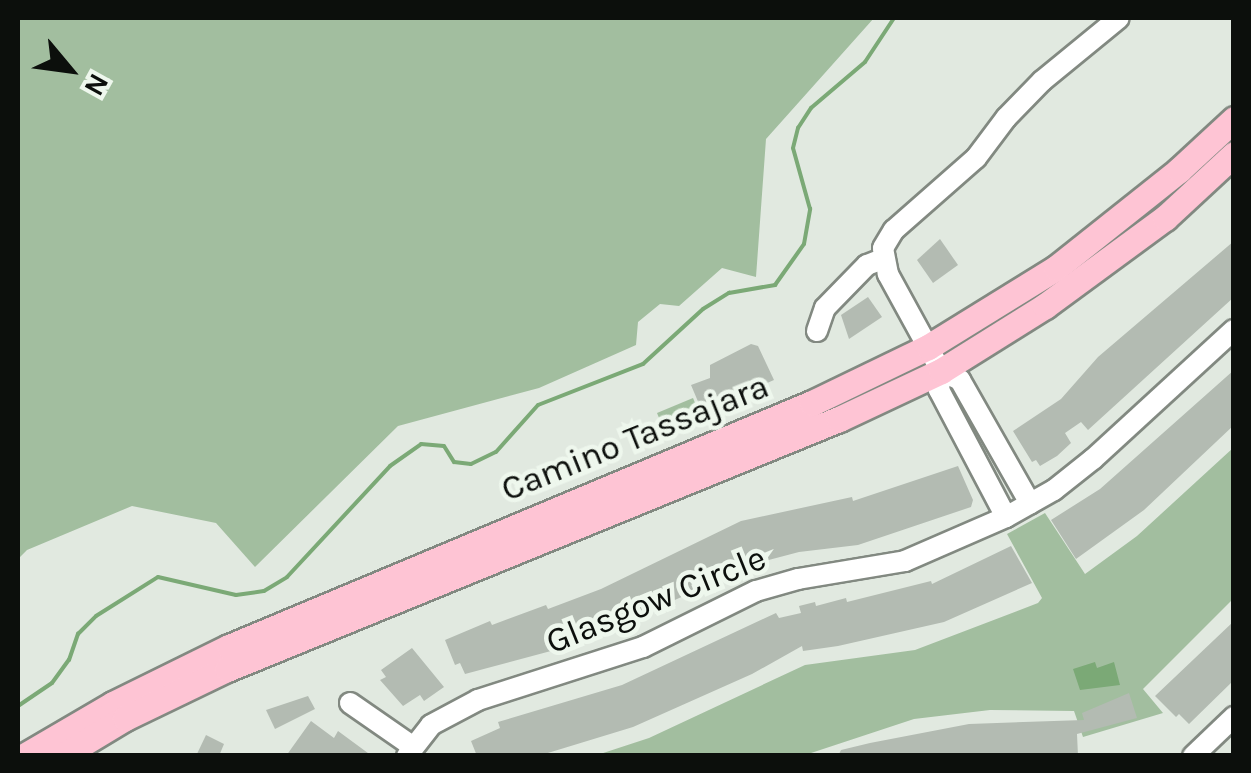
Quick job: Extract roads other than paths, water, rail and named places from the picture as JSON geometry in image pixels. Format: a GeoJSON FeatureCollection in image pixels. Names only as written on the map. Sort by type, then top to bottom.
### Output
{"type":"FeatureCollection","features":[{"type":"Feature","properties":{"kind":"main road","name":"Camino Tassajara"},"geometry":{"type":"LineString","coordinates":[[24,756],[113,704],[230,647],[812,403],[928,347],[1056,268],[1179,170],[1234,119]]}},
{"type":"Feature","properties":{"kind":"main road","name":"Camino Tassajara"},"geometry":{"type":"LineString","coordinates":[[62,756],[126,718],[227,669],[839,418],[941,371],[1045,306],[1165,218],[1234,154]]}},
{"type":"Feature","properties":{"kind":"street"},"geometry":{"type":"LineString","coordinates":[[817,331],[826,308],[867,265],[882,259],[894,230],[956,178],[1042,81],[1119,18]]}},
{"type":"Feature","properties":{"kind":"street"},"geometry":{"type":"LineString","coordinates":[[882,259],[941,371],[940,390],[1006,517]]}},
{"type":"Feature","properties":{"kind":"street","name":"Glasgow Circle"},"geometry":{"type":"LineString","coordinates":[[410,750],[431,725],[463,706],[644,647],[756,591],[798,579],[905,561],[1006,517],[1093,459],[1234,330]]}},
{"type":"Feature","properties":{"kind":"street"},"geometry":{"type":"LineString","coordinates":[[941,371],[960,380],[1030,503]]}},
{"type":"Feature","properties":{"kind":"street"},"geometry":{"type":"LineString","coordinates":[[350,702],[410,750]]}},
{"type":"Feature","properties":{"kind":"street"},"geometry":{"type":"LineString","coordinates":[[1193,756],[1234,718]]}},
{"type":"Feature","properties":{"kind":"waterway"},"geometry":{"type":"LineString","coordinates":[[18,706],[52,683],[69,660],[78,634],[96,616],[158,577],[236,595],[264,591],[287,577],[390,466],[421,444],[444,446],[454,462],[471,464],[496,452],[538,405],[643,364],[703,309],[729,293],[775,285],[804,244],[810,209],[793,148],[798,128],[811,108],[865,62],[894,18]]}}]}
